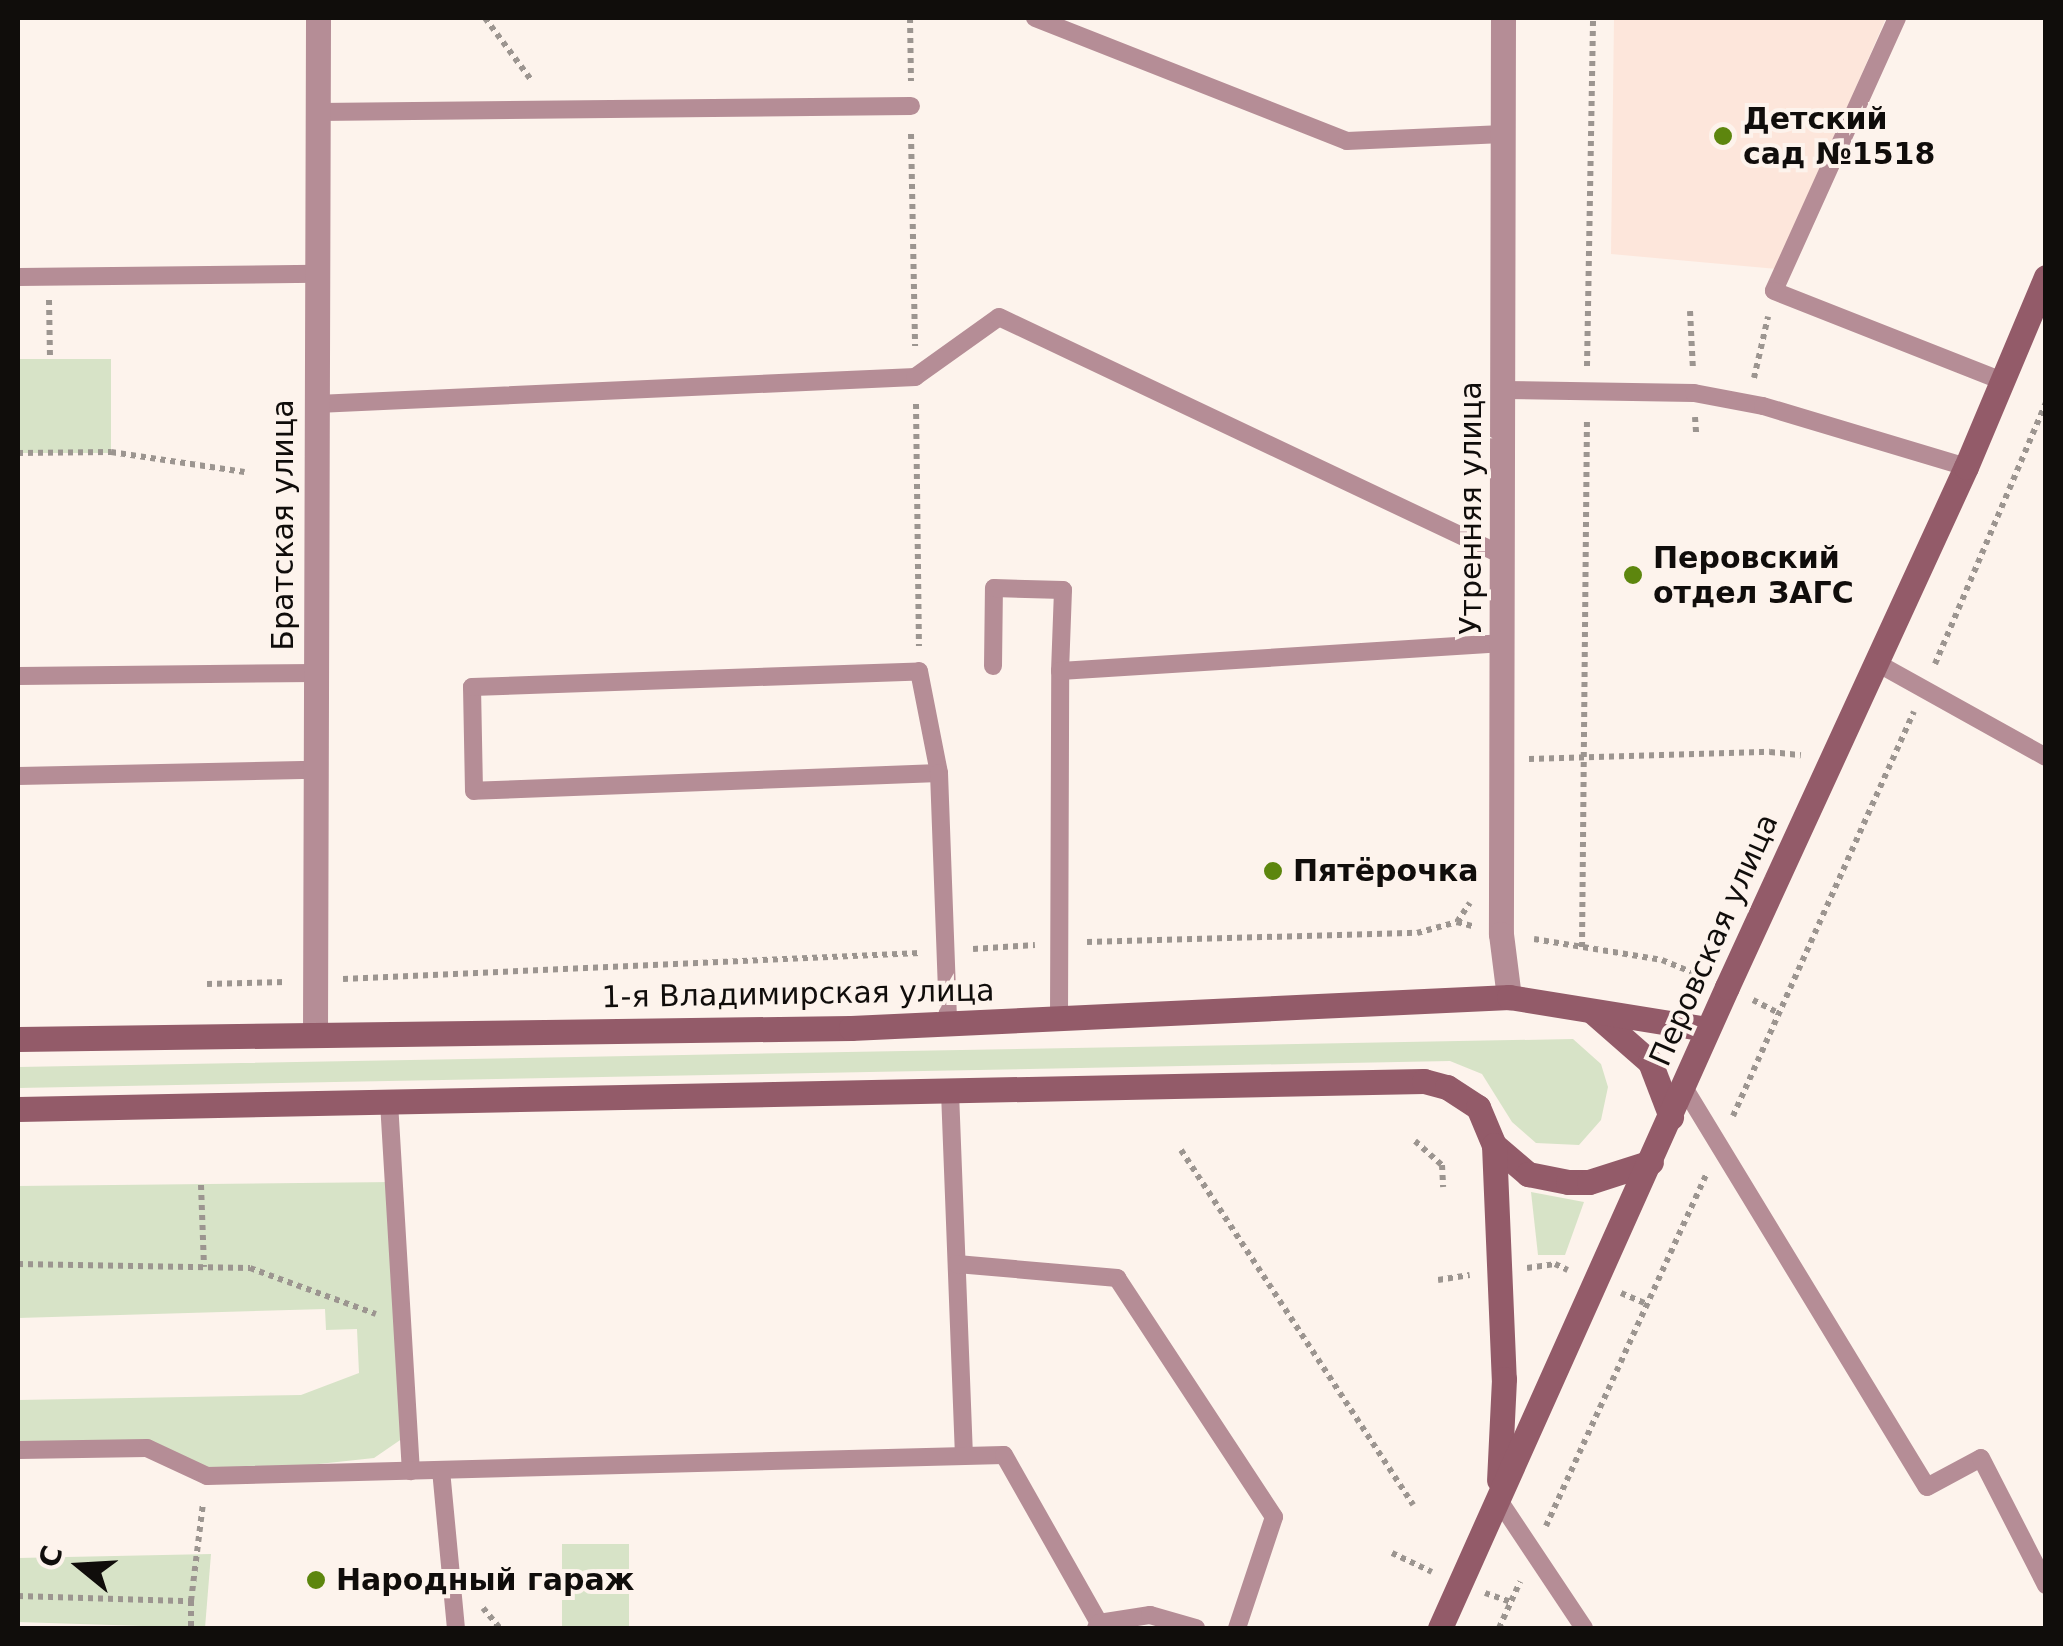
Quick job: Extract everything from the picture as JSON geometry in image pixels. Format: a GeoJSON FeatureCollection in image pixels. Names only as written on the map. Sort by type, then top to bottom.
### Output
{"type":"FeatureCollection","features":[{"type":"Feature","properties":{"kind":"main road","name":"Перовская улица"},"geometry":{"type":"LineString","coordinates":[[1440,1628],[1726,987],[1966,467],[2046,277]]}},
{"type":"Feature","properties":{"kind":"main road","name":"1-я Владимирская улица"},"geometry":{"type":"LineString","coordinates":[[18,1039],[1059,1021],[1509,997],[1707,1029]]}},
{"type":"Feature","properties":{"kind":"main road","name":"1-я Владимирская улица"},"geometry":{"type":"LineString","coordinates":[[1580,1006],[1612,1024],[1650,1062],[1670,1118]]}},
{"type":"Feature","properties":{"kind":"main road"},"geometry":{"type":"LineString","coordinates":[[18,1108],[1424,1082],[1448,1087],[1478,1106],[1494,1146],[1504,1379],[1498,1499]]}},
{"type":"Feature","properties":{"kind":"main road"},"geometry":{"type":"LineString","coordinates":[[1494,1146],[1517,1169],[1568,1182],[1590,1182],[1650,1162]]}},
{"type":"Feature","properties":{"kind":"street","name":"Братская улица"},"geometry":{"type":"LineString","coordinates":[[314,1034],[318,18]]}},
{"type":"Feature","properties":{"kind":"street","name":"Утренняя улица"},"geometry":{"type":"LineString","coordinates":[[1502,18],[1501,934],[1509,997]]}},
{"type":"Feature","properties":{"kind":"lane"},"geometry":{"type":"LineString","coordinates":[[1036,18],[1347,141],[1503,134]]}},
{"type":"Feature","properties":{"kind":"lane"},"geometry":{"type":"LineString","coordinates":[[1897,18],[1774,292],[2002,381]]}},
{"type":"Feature","properties":{"kind":"lane"},"geometry":{"type":"LineString","coordinates":[[318,112],[911,106]]}},
{"type":"Feature","properties":{"kind":"lane"},"geometry":{"type":"LineString","coordinates":[[18,278],[317,274]]}},
{"type":"Feature","properties":{"kind":"lane"},"geometry":{"type":"LineString","coordinates":[[317,404],[915,377],[999,317],[1504,556]]}},
{"type":"Feature","properties":{"kind":"lane"},"geometry":{"type":"LineString","coordinates":[[1503,390],[1694,393],[1748,403],[1966,467]]}},
{"type":"Feature","properties":{"kind":"lane"},"geometry":{"type":"LineString","coordinates":[[993,666],[994,588],[1063,590],[1059,1021]]}},
{"type":"Feature","properties":{"kind":"lane"},"geometry":{"type":"LineString","coordinates":[[1060,671],[1504,643]]}},
{"type":"Feature","properties":{"kind":"lane"},"geometry":{"type":"LineString","coordinates":[[1876,663],[2046,757]]}},
{"type":"Feature","properties":{"kind":"lane"},"geometry":{"type":"LineString","coordinates":[[939,773],[474,792],[472,687],[919,670],[939,773],[949,951],[948,1023]]}},
{"type":"Feature","properties":{"kind":"lane"},"geometry":{"type":"LineString","coordinates":[[18,676],[315,673]]}},
{"type":"Feature","properties":{"kind":"lane"},"geometry":{"type":"LineString","coordinates":[[18,776],[314,770]]}},
{"type":"Feature","properties":{"kind":"lane"},"geometry":{"type":"LineString","coordinates":[[1684,1086],[1927,1487],[1981,1458],[2046,1585]]}},
{"type":"Feature","properties":{"kind":"lane"},"geometry":{"type":"LineString","coordinates":[[950,1092],[964,1456]]}},
{"type":"Feature","properties":{"kind":"lane"},"geometry":{"type":"LineString","coordinates":[[388,1102],[412,1471]]}},
{"type":"Feature","properties":{"kind":"lane"},"geometry":{"type":"LineString","coordinates":[[957,1264],[1117,1278],[1274,1517],[1236,1628]]}},
{"type":"Feature","properties":{"kind":"lane"},"geometry":{"type":"LineString","coordinates":[[18,1450],[147,1448],[207,1476],[1004,1455],[1098,1626],[1150,1616],[1196,1628]]}},
{"type":"Feature","properties":{"kind":"lane"},"geometry":{"type":"LineString","coordinates":[[441,1470],[456,1628]]}},
{"type":"Feature","properties":{"kind":"lane"},"geometry":{"type":"LineString","coordinates":[[1498,1499],[1584,1628]]}},
{"type":"Feature","properties":{"kind":"path"},"geometry":{"type":"LineString","coordinates":[[486,18],[554,110]]}},
{"type":"Feature","properties":{"kind":"path"},"geometry":{"type":"LineString","coordinates":[[1582,947],[1593,18]]}},
{"type":"Feature","properties":{"kind":"path"},"geometry":{"type":"LineString","coordinates":[[49,277],[50,359]]}},
{"type":"Feature","properties":{"kind":"path"},"geometry":{"type":"LineString","coordinates":[[1748,403],[1774,292]]}},
{"type":"Feature","properties":{"kind":"path"},"geometry":{"type":"LineString","coordinates":[[1925,689],[2046,403]]}},
{"type":"Feature","properties":{"kind":"path"},"geometry":{"type":"LineString","coordinates":[[18,453],[111,452],[244,472]]}},
{"type":"Feature","properties":{"kind":"path"},"geometry":{"type":"LineString","coordinates":[[1504,760],[1770,752],[1832,758]]}},
{"type":"Feature","properties":{"kind":"path"},"geometry":{"type":"LineString","coordinates":[[207,984],[1060,943],[1417,933],[1456,922],[1501,934],[1662,960],[1779,1013]]}},
{"type":"Feature","properties":{"kind":"path"},"geometry":{"type":"LineString","coordinates":[[1414,1141],[1442,1165],[1444,1187]]}},
{"type":"Feature","properties":{"kind":"path"},"geometry":{"type":"LineString","coordinates":[[1181,1150],[1412,1505]]}},
{"type":"Feature","properties":{"kind":"path"},"geometry":{"type":"LineString","coordinates":[[201,1185],[204,1267]]}},
{"type":"Feature","properties":{"kind":"path"},"geometry":{"type":"LineString","coordinates":[[18,1264],[250,1268],[373,1310],[406,1362]]}},
{"type":"Feature","properties":{"kind":"path"},"geometry":{"type":"LineString","coordinates":[[1438,1280],[1555,1264],[1647,1304]]}},
{"type":"Feature","properties":{"kind":"path"},"geometry":{"type":"LineString","coordinates":[[191,1628],[207,1476]]}},
{"type":"Feature","properties":{"kind":"path"},"geometry":{"type":"LineString","coordinates":[[18,1596],[191,1601]]}},
{"type":"Feature","properties":{"kind":"shaded area","name":"Детский сад №1518"},"geometry":{"type":"Polygon","coordinates":[[[1614,18],[1886,18],[1777,269],[1611,254],[1614,18]]]}},
{"type":"Feature","properties":{"kind":"green space"},"geometry":{"type":"Polygon","coordinates":[[[18,359],[111,359],[111,453],[18,453],[18,359]]]}},
{"type":"Feature","properties":{"kind":"green space"},"geometry":{"type":"Polygon","coordinates":[[[1573,1039],[1601,1064],[1608,1087],[1601,1120],[1579,1145],[1536,1143],[1512,1122],[1482,1074],[1450,1061],[18,1088],[18,1067],[1573,1039]]]}},
{"type":"Feature","properties":{"kind":"green space"},"geometry":{"type":"Polygon","coordinates":[[[394,1182],[409,1434],[374,1458],[207,1476],[147,1448],[18,1450],[18,1400],[301,1395],[359,1373],[357,1329],[326,1330],[325,1309],[18,1318],[18,1186],[394,1182]]]}},
{"type":"Feature","properties":{"kind":"green space"},"geometry":{"type":"Polygon","coordinates":[[[1531,1192],[1584,1202],[1565,1255],[1538,1255],[1531,1192]]]}},
{"type":"Feature","properties":{"kind":"green space"},"geometry":{"type":"Polygon","coordinates":[[[562,1544],[629,1544],[629,1628],[562,1628],[562,1544]]]}},
{"type":"Feature","properties":{"kind":"green space"},"geometry":{"type":"Polygon","coordinates":[[[211,1554],[205,1628],[18,1622],[18,1558],[211,1554]]]}},
{"type":"Feature","properties":{"kind":"place","name":"Детский сад №1518"},"geometry":{"type":"Point","coordinates":[1723,136]}},
{"type":"Feature","properties":{"kind":"place","name":"Перовский отдел ЗАГС"},"geometry":{"type":"Point","coordinates":[1633,575]}},
{"type":"Feature","properties":{"kind":"place","name":"Пятёрочка"},"geometry":{"type":"Point","coordinates":[1273,871]}},
{"type":"Feature","properties":{"kind":"place","name":"Народный гараж"},"geometry":{"type":"Point","coordinates":[316,1580]}}]}
